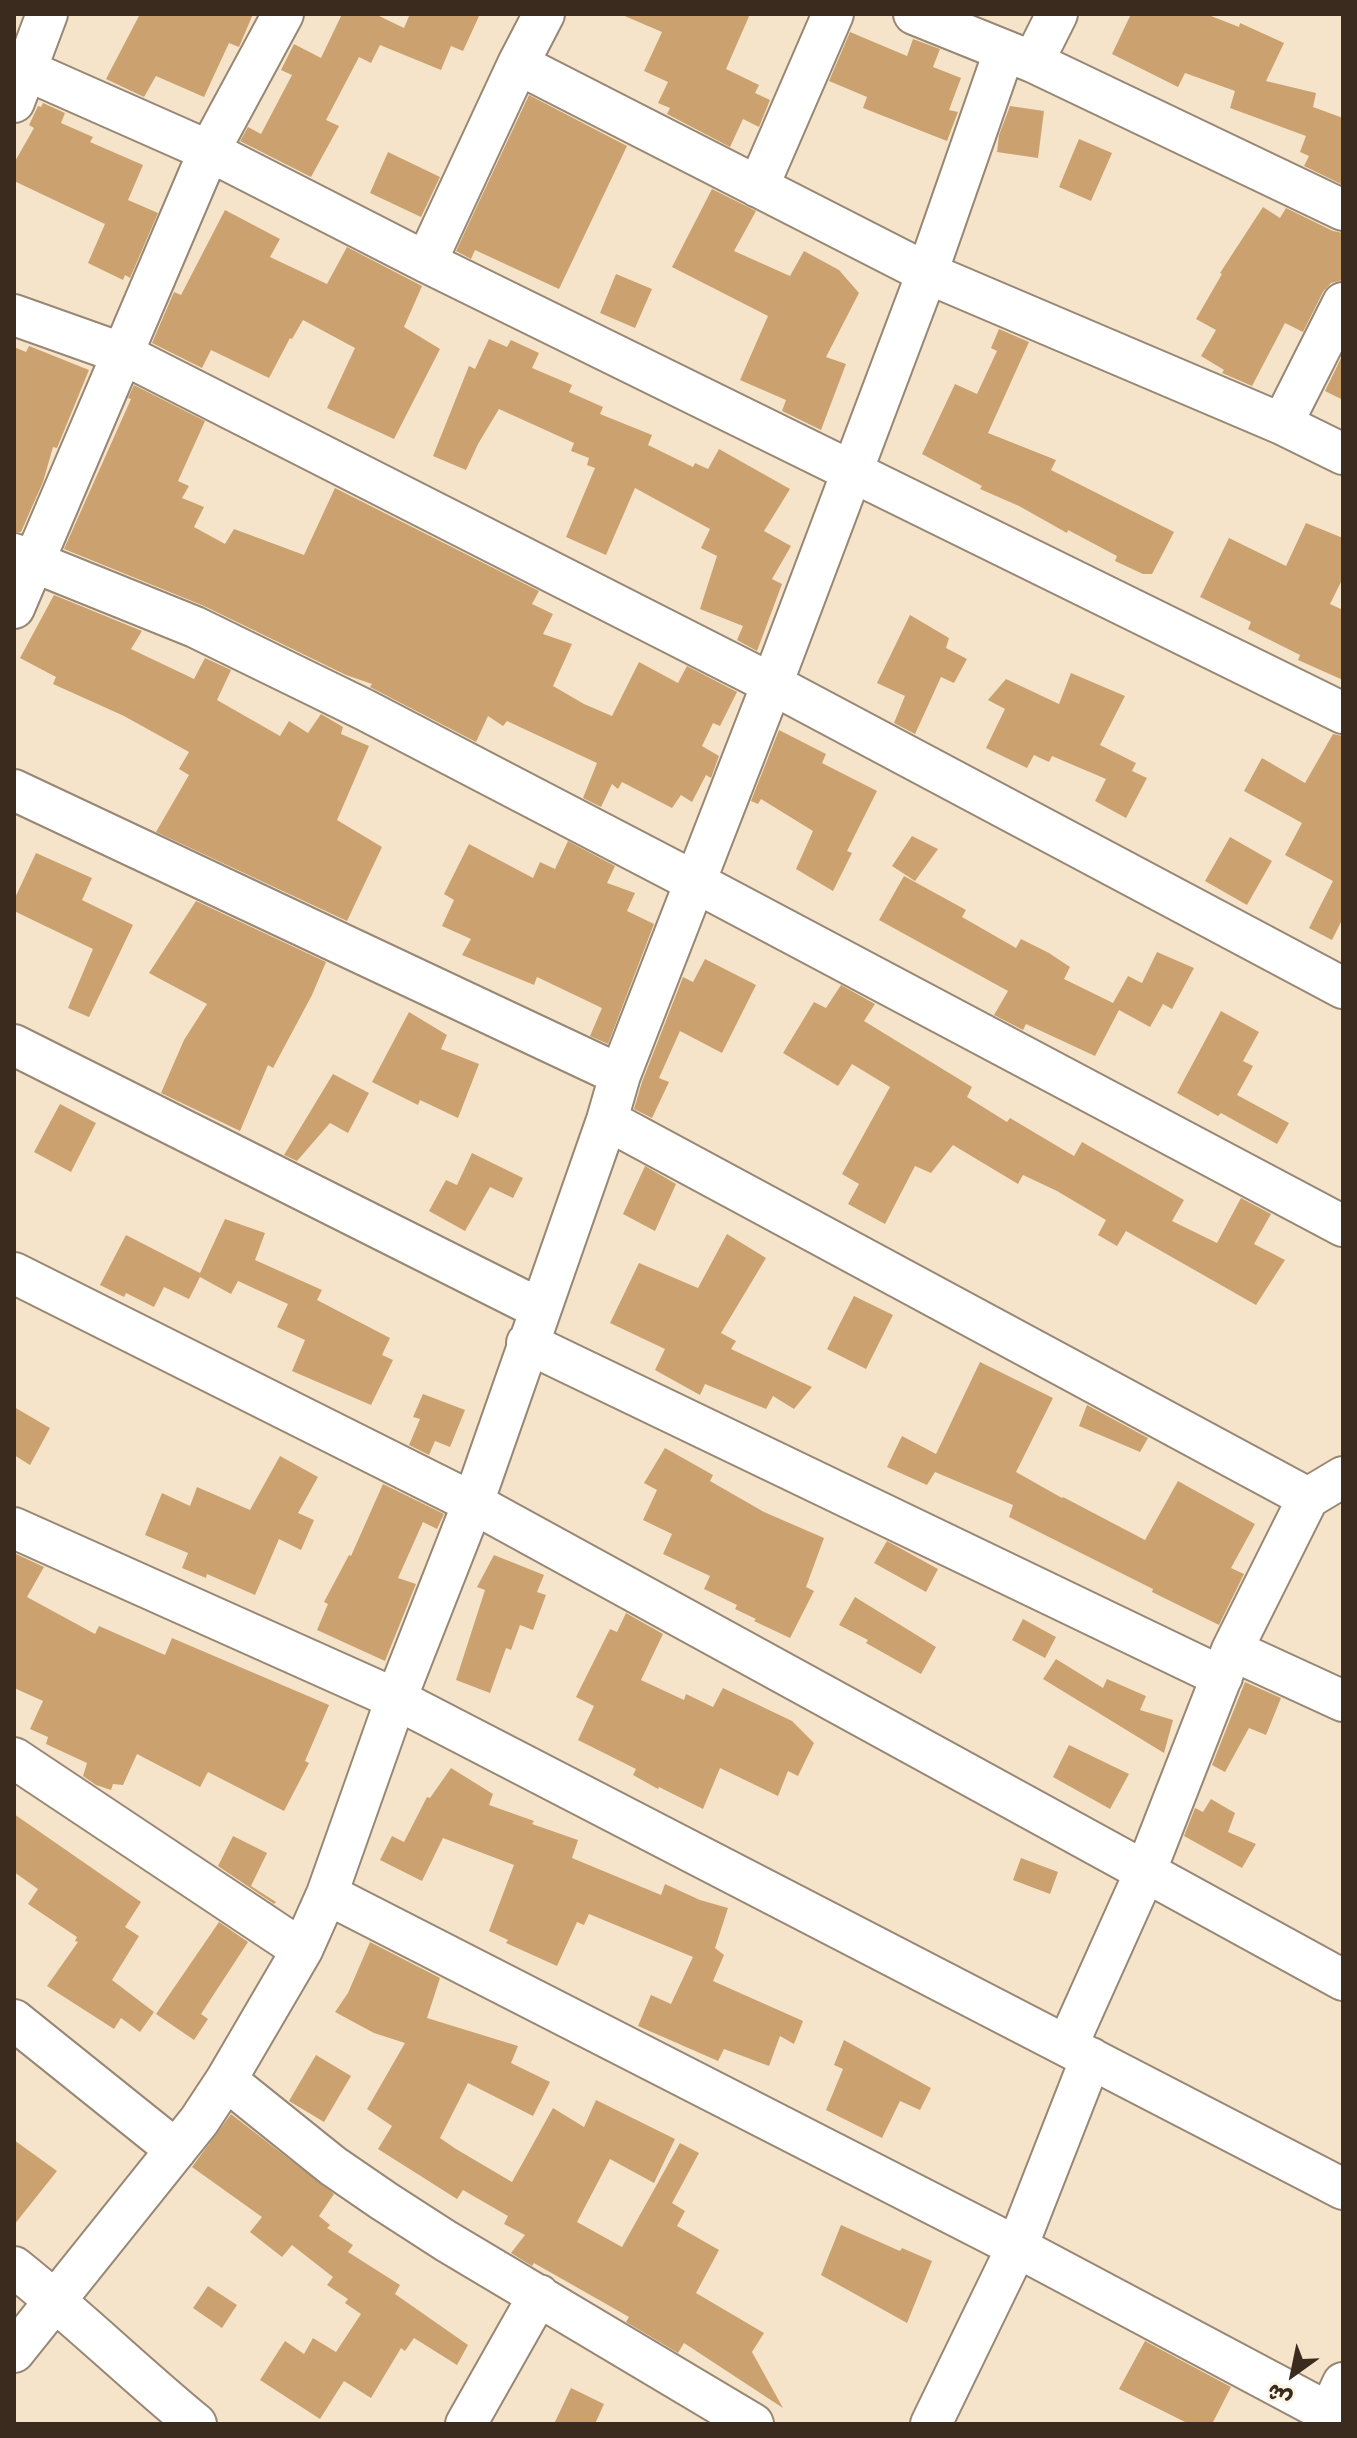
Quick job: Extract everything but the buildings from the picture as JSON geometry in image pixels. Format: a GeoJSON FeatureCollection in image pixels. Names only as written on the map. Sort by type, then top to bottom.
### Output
{"type":"FeatureCollection","features":[{"type":"Feature","properties":{"kind":"street"},"geometry":{"type":"LineString","coordinates":[[47,14],[20,86],[209,151],[426,262],[1343,713]]}},
{"type":"Feature","properties":{"kind":"street"},"geometry":{"type":"LineString","coordinates":[[14,608],[25,558],[121,353],[209,151],[283,14]]}},
{"type":"Feature","properties":{"kind":"street"},"geometry":{"type":"LineString","coordinates":[[426,262],[544,14]]}},
{"type":"Feature","properties":{"kind":"street"},"geometry":{"type":"LineString","coordinates":[[758,187],[833,14]]}},
{"type":"Feature","properties":{"kind":"street"},"geometry":{"type":"LineString","coordinates":[[914,14],[1018,57],[1343,210]]}},
{"type":"Feature","properties":{"kind":"street"},"geometry":{"type":"LineString","coordinates":[[14,2352],[199,2121],[302,1950],[327,1894],[396,1699],[473,1503],[620,1075],[927,273],[1018,57],[1057,14]]}},
{"type":"Feature","properties":{"kind":"street"},"geometry":{"type":"LineString","coordinates":[[518,64],[927,273],[1282,424],[1343,454]]}},
{"type":"Feature","properties":{"kind":"street"},"geometry":{"type":"LineString","coordinates":[[1282,424],[1343,303]]}},
{"type":"Feature","properties":{"kind":"street"},"geometry":{"type":"LineString","coordinates":[[14,315],[121,353],[772,684],[1343,988]]}},
{"type":"Feature","properties":{"kind":"street"},"geometry":{"type":"LineString","coordinates":[[25,558],[195,627],[378,717],[1343,1226]]}},
{"type":"Feature","properties":{"kind":"street"},"geometry":{"type":"LineString","coordinates":[[14,790],[620,1075]]}},
{"type":"Feature","properties":{"kind":"street"},"geometry":{"type":"LineString","coordinates":[[14,1045],[534,1326],[1227,1663],[1343,1701]]}},
{"type":"Feature","properties":{"kind":"street"},"geometry":{"type":"LineString","coordinates":[[607,1120],[1308,1498]]}},
{"type":"Feature","properties":{"kind":"street"},"geometry":{"type":"LineString","coordinates":[[14,1273],[473,1503],[1343,1980]]}},
{"type":"Feature","properties":{"kind":"street"},"geometry":{"type":"LineString","coordinates":[[931,2424],[1017,2247],[1079,2052],[1227,1663],[1308,1498],[1343,1477]]}},
{"type":"Feature","properties":{"kind":"street"},"geometry":{"type":"LineString","coordinates":[[14,1528],[396,1699],[1343,2189]]}},
{"type":"Feature","properties":{"kind":"street"},"geometry":{"type":"LineString","coordinates":[[14,1758],[302,1950]]}},
{"type":"Feature","properties":{"kind":"street"},"geometry":{"type":"LineString","coordinates":[[327,1894],[1332,2407]]}},
{"type":"Feature","properties":{"kind":"street"},"geometry":{"type":"LineString","coordinates":[[14,2020],[176,2150]]}},
{"type":"Feature","properties":{"kind":"street"},"geometry":{"type":"LineString","coordinates":[[226,2080],[333,2166],[446,2241],[539,2295],[705,2412],[753,2424]]}},
{"type":"Feature","properties":{"kind":"street"},"geometry":{"type":"LineString","coordinates":[[14,2267],[56,2300],[196,2424]]}},
{"type":"Feature","properties":{"kind":"street"},"geometry":{"type":"LineString","coordinates":[[466,2424],[539,2295]]}}]}
